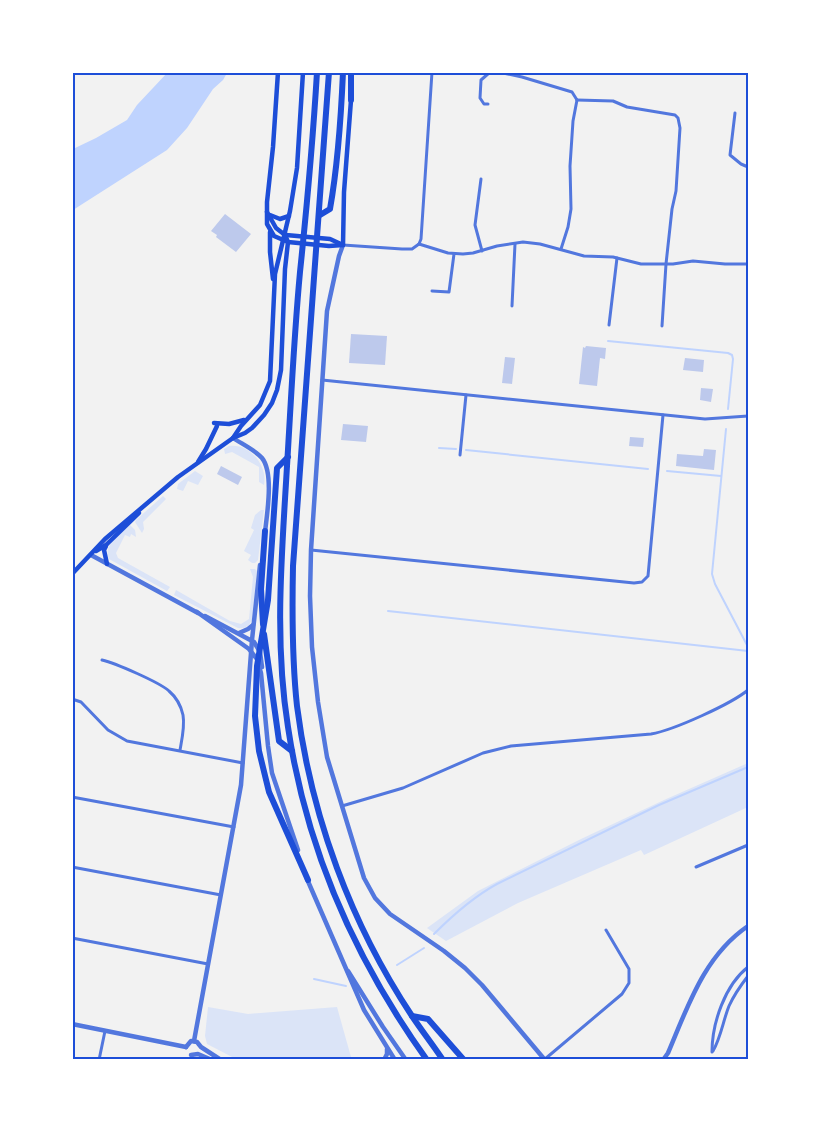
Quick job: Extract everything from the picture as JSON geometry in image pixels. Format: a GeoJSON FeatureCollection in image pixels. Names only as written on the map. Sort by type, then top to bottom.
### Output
{"type":"FeatureCollection","features":[{"type":"Feature","properties":{"kind":"highway"},"geometry":{"type":"LineString","coordinates":[[317,72],[309,190],[295,341],[279,613],[282,679],[292,751],[310,825],[324,869],[345,920],[379,987],[427,1060]]}},
{"type":"Feature","properties":{"kind":"highway"},"geometry":{"type":"LineString","coordinates":[[329,72],[293,574],[292,631],[297,706],[315,796],[339,873],[360,922],[388,977],[412,1016],[443,1060]]}},
{"type":"Feature","properties":{"kind":"highway"},"geometry":{"type":"LineString","coordinates":[[320,215],[330,209],[332,199],[339,141],[343,72]]}},
{"type":"Feature","properties":{"kind":"highway"},"geometry":{"type":"LineString","coordinates":[[351,72],[351,100]]}},
{"type":"Feature","properties":{"kind":"highway"},"geometry":{"type":"LineString","coordinates":[[288,457],[277,468],[268,610],[259,652],[255,688],[256,731],[265,777],[276,810],[308,880]]}},
{"type":"Feature","properties":{"kind":"highway"},"geometry":{"type":"LineString","coordinates":[[265,531],[261,589],[262,617],[279,741],[292,751]]}},
{"type":"Feature","properties":{"kind":"highway"},"geometry":{"type":"LineString","coordinates":[[412,1016],[428,1019],[464,1060]]}},
{"type":"Feature","properties":{"kind":"main road"},"geometry":{"type":"LineString","coordinates":[[278,72],[266,221],[270,230],[281,240],[294,244],[343,245]]}},
{"type":"Feature","properties":{"kind":"main road"},"geometry":{"type":"LineString","coordinates":[[233,438],[247,419],[260,406],[269,384],[276,267],[281,240],[289,216],[299,152],[303,72]]}},
{"type":"Feature","properties":{"kind":"main road"},"geometry":{"type":"LineString","coordinates":[[343,245],[344,192],[351,100]]}},
{"type":"Feature","properties":{"kind":"main road"},"geometry":{"type":"LineString","coordinates":[[267,212],[273,217],[280,219],[289,216]]}},
{"type":"Feature","properties":{"kind":"main road"},"geometry":{"type":"LineString","coordinates":[[72,574],[105,539],[195,465],[233,438],[245,433],[259,421],[270,407],[277,390],[281,370],[285,269],[288,242],[284,234],[275,227],[267,212]]}},
{"type":"Feature","properties":{"kind":"main road"},"geometry":{"type":"LineString","coordinates":[[270,230],[270,257],[274,290]]}},
{"type":"Feature","properties":{"kind":"main road"},"geometry":{"type":"LineString","coordinates":[[284,234],[330,239],[343,245]]}},
{"type":"Feature","properties":{"kind":"main road"},"geometry":{"type":"LineString","coordinates":[[195,465],[206,449],[216,424],[232,424],[247,419]]}},
{"type":"Feature","properties":{"kind":"main road"},"geometry":{"type":"LineString","coordinates":[[91,555],[106,545],[156,496]]}},
{"type":"Feature","properties":{"kind":"main road"},"geometry":{"type":"LineString","coordinates":[[106,545],[104,550],[107,564]]}},
{"type":"Feature","properties":{"kind":"street"},"geometry":{"type":"LineString","coordinates":[[432,72],[420,244],[412,249],[402,250],[343,245],[327,311],[311,550],[310,620],[314,674],[327,757],[364,878],[375,898],[390,914],[444,951],[465,968],[482,985],[545,1059],[622,994],[629,983],[629,969],[606,930]]}},
{"type":"Feature","properties":{"kind":"street"},"geometry":{"type":"LineString","coordinates":[[488,104],[484,104],[480,98],[481,80],[489,73],[497,72],[522,77],[572,92],[577,100],[573,121],[570,166],[571,212],[561,249]]}},
{"type":"Feature","properties":{"kind":"street"},"geometry":{"type":"LineString","coordinates":[[577,100],[614,101],[627,107],[675,114],[678,118],[680,128],[676,191],[672,209],[666,264],[662,326]]}},
{"type":"Feature","properties":{"kind":"street"},"geometry":{"type":"LineString","coordinates":[[735,113],[730,155],[748,167]]}},
{"type":"Feature","properties":{"kind":"street"},"geometry":{"type":"LineString","coordinates":[[480,180],[475,224],[482,251]]}},
{"type":"Feature","properties":{"kind":"street"},"geometry":{"type":"LineString","coordinates":[[420,244],[454,254],[473,254],[498,246],[515,244],[540,244],[584,256],[618,258],[641,264],[693,261],[748,264]]}},
{"type":"Feature","properties":{"kind":"street"},"geometry":{"type":"LineString","coordinates":[[512,306],[515,244]]}},
{"type":"Feature","properties":{"kind":"street"},"geometry":{"type":"LineString","coordinates":[[432,291],[449,292],[454,254]]}},
{"type":"Feature","properties":{"kind":"street"},"geometry":{"type":"LineString","coordinates":[[609,325],[618,258]]}},
{"type":"Feature","properties":{"kind":"street"},"geometry":{"type":"LineString","coordinates":[[322,380],[663,415],[719,419],[748,416]]}},
{"type":"Feature","properties":{"kind":"street"},"geometry":{"type":"LineString","coordinates":[[460,455],[466,395]]}},
{"type":"Feature","properties":{"kind":"street"},"geometry":{"type":"LineString","coordinates":[[311,550],[642,582],[648,576],[663,415]]}},
{"type":"Feature","properties":{"kind":"street"},"geometry":{"type":"LineString","coordinates":[[194,1041],[234,827],[243,763],[251,650],[268,496],[267,467],[260,456],[233,438]]}},
{"type":"Feature","properties":{"kind":"street"},"geometry":{"type":"LineString","coordinates":[[91,555],[252,640],[260,652],[272,773],[308,880],[364,1010],[397,1060],[405,1059],[346,968]]}},
{"type":"Feature","properties":{"kind":"street"},"geometry":{"type":"LineString","coordinates":[[197,612],[251,650],[262,673]]}},
{"type":"Feature","properties":{"kind":"street"},"geometry":{"type":"LineString","coordinates":[[239,633],[254,624]]}},
{"type":"Feature","properties":{"kind":"street"},"geometry":{"type":"LineString","coordinates":[[102,660],[114,663],[168,690],[183,714],[180,750]]}},
{"type":"Feature","properties":{"kind":"street"},"geometry":{"type":"LineString","coordinates":[[342,806],[415,784],[494,749],[651,734],[664,731],[731,701],[748,690]]}},
{"type":"Feature","properties":{"kind":"street"},"geometry":{"type":"LineString","coordinates":[[72,699],[81,702],[108,730],[120,738],[137,743],[243,763]]}},
{"type":"Feature","properties":{"kind":"street"},"geometry":{"type":"LineString","coordinates":[[72,798],[234,827]]}},
{"type":"Feature","properties":{"kind":"street"},"geometry":{"type":"LineString","coordinates":[[696,867],[748,845]]}},
{"type":"Feature","properties":{"kind":"street"},"geometry":{"type":"LineString","coordinates":[[72,867],[221,895]]}},
{"type":"Feature","properties":{"kind":"street"},"geometry":{"type":"LineString","coordinates":[[663,1060],[668,1053],[698,982],[716,957],[748,926]]}},
{"type":"Feature","properties":{"kind":"street"},"geometry":{"type":"LineString","coordinates":[[72,938],[208,964]]}},
{"type":"Feature","properties":{"kind":"street"},"geometry":{"type":"LineString","coordinates":[[748,967],[734,982],[725,998],[712,1038],[712,1052],[729,1006],[748,976]]}},
{"type":"Feature","properties":{"kind":"street"},"geometry":{"type":"LineString","coordinates":[[72,1024],[186,1047]]}},
{"type":"Feature","properties":{"kind":"street"},"geometry":{"type":"LineString","coordinates":[[100,1060],[105,1031]]}},
{"type":"Feature","properties":{"kind":"street"},"geometry":{"type":"LineString","coordinates":[[186,1047],[188,1043],[194,1041]]}},
{"type":"Feature","properties":{"kind":"street"},"geometry":{"type":"LineString","coordinates":[[194,1041],[221,1060]]}},
{"type":"Feature","properties":{"kind":"street"},"geometry":{"type":"LineString","coordinates":[[186,1047],[190,1057],[198,1054],[212,1060]]}},
{"type":"Feature","properties":{"kind":"street"},"geometry":{"type":"LineString","coordinates":[[198,1054],[201,1047]]}},
{"type":"Feature","properties":{"kind":"street"},"geometry":{"type":"LineString","coordinates":[[384,1060],[387,1054],[387,1047]]}},
{"type":"Feature","properties":{"kind":"shaded area"},"geometry":{"type":"Polygon","coordinates":[[[229,446],[244,448],[256,457],[263,470],[264,485],[259,482],[259,467],[232,452],[225,454],[224,449],[229,446]]]}},
{"type":"Feature","properties":{"kind":"shaded area"},"geometry":{"type":"Polygon","coordinates":[[[195,471],[203,476],[198,485],[188,481],[183,491],[177,489],[178,484],[195,471]]]}},
{"type":"Feature","properties":{"kind":"shaded area"},"geometry":{"type":"Polygon","coordinates":[[[163,496],[166,499],[143,522],[144,529],[142,533],[135,522],[136,520],[163,496]]]}},
{"type":"Feature","properties":{"kind":"shaded area"},"geometry":{"type":"Polygon","coordinates":[[[264,510],[258,560],[252,563],[248,560],[251,555],[244,551],[254,530],[251,528],[255,515],[264,510]]]}},
{"type":"Feature","properties":{"kind":"shaded area"},"geometry":{"type":"Polygon","coordinates":[[[130,525],[135,530],[136,537],[131,534],[130,537],[125,535],[116,553],[118,558],[170,587],[167,591],[109,559],[108,549],[110,544],[130,525]]]}},
{"type":"Feature","properties":{"kind":"shaded area"},"geometry":{"type":"Polygon","coordinates":[[[250,569],[257,571],[252,620],[245,627],[238,628],[174,595],[176,590],[230,621],[241,624],[249,619],[253,577],[250,569]]]}},
{"type":"Feature","properties":{"kind":"shaded area"},"geometry":{"type":"Polygon","coordinates":[[[748,763],[748,807],[644,855],[641,850],[518,903],[446,941],[427,928],[478,891],[581,839],[748,763]]]}},
{"type":"Feature","properties":{"kind":"shaded area"},"geometry":{"type":"Polygon","coordinates":[[[208,1007],[248,1014],[337,1007],[351,1059],[236,1059],[207,1044],[205,1036],[208,1007]]]}},
{"type":"Feature","properties":{"kind":"water"},"geometry":{"type":"Polygon","coordinates":[[[168,72],[227,73],[223,80],[213,89],[187,128],[167,150],[73,210],[73,149],[127,120],[137,105],[168,72]]]}},
{"type":"Feature","properties":{"kind":"building"},"geometry":{"type":"Polygon","coordinates":[[[225,214],[251,234],[236,252],[211,231],[225,214]]]}},
{"type":"Feature","properties":{"kind":"building"},"geometry":{"type":"Polygon","coordinates":[[[351,334],[387,336],[385,365],[349,363],[351,334]]]}},
{"type":"Feature","properties":{"kind":"building"},"geometry":{"type":"Polygon","coordinates":[[[586,346],[606,348],[605,359],[600,358],[597,386],[579,384],[583,347],[585,348],[586,346]]]}},
{"type":"Feature","properties":{"kind":"building"},"geometry":{"type":"Polygon","coordinates":[[[505,357],[515,358],[512,384],[502,383],[505,357]]]}},
{"type":"Feature","properties":{"kind":"building"},"geometry":{"type":"Polygon","coordinates":[[[685,358],[704,360],[703,372],[683,370],[685,358]]]}},
{"type":"Feature","properties":{"kind":"building"},"geometry":{"type":"Polygon","coordinates":[[[701,388],[713,389],[711,402],[700,400],[701,388]]]}},
{"type":"Feature","properties":{"kind":"building"},"geometry":{"type":"Polygon","coordinates":[[[343,424],[368,426],[366,442],[341,440],[343,424]]]}},
{"type":"Feature","properties":{"kind":"building"},"geometry":{"type":"Polygon","coordinates":[[[630,437],[644,438],[643,447],[629,446],[630,437]]]}},
{"type":"Feature","properties":{"kind":"building"},"geometry":{"type":"Polygon","coordinates":[[[704,449],[716,450],[714,470],[676,466],[677,454],[703,456],[704,449]]]}},
{"type":"Feature","properties":{"kind":"building"},"geometry":{"type":"Polygon","coordinates":[[[221,466],[242,477],[238,485],[217,474],[221,466]]]}},
{"type":"Feature","properties":{"kind":"waterway"},"geometry":{"type":"LineString","coordinates":[[608,341],[728,353],[732,355],[728,409]]}},
{"type":"Feature","properties":{"kind":"waterway"},"geometry":{"type":"LineString","coordinates":[[726,429],[712,574],[715,584],[748,647]]}},
{"type":"Feature","properties":{"kind":"waterway"},"geometry":{"type":"LineString","coordinates":[[439,448],[456,449]]}},
{"type":"Feature","properties":{"kind":"waterway"},"geometry":{"type":"LineString","coordinates":[[466,450],[648,469]]}},
{"type":"Feature","properties":{"kind":"waterway"},"geometry":{"type":"LineString","coordinates":[[667,471],[721,476]]}},
{"type":"Feature","properties":{"kind":"waterway"},"geometry":{"type":"LineString","coordinates":[[388,611],[748,651]]}},
{"type":"Feature","properties":{"kind":"waterway"},"geometry":{"type":"LineString","coordinates":[[434,934],[464,907],[497,884],[659,805],[748,767]]}},
{"type":"Feature","properties":{"kind":"waterway"},"geometry":{"type":"LineString","coordinates":[[397,965],[424,948]]}},
{"type":"Feature","properties":{"kind":"waterway"},"geometry":{"type":"LineString","coordinates":[[314,979],[346,986]]}}]}
